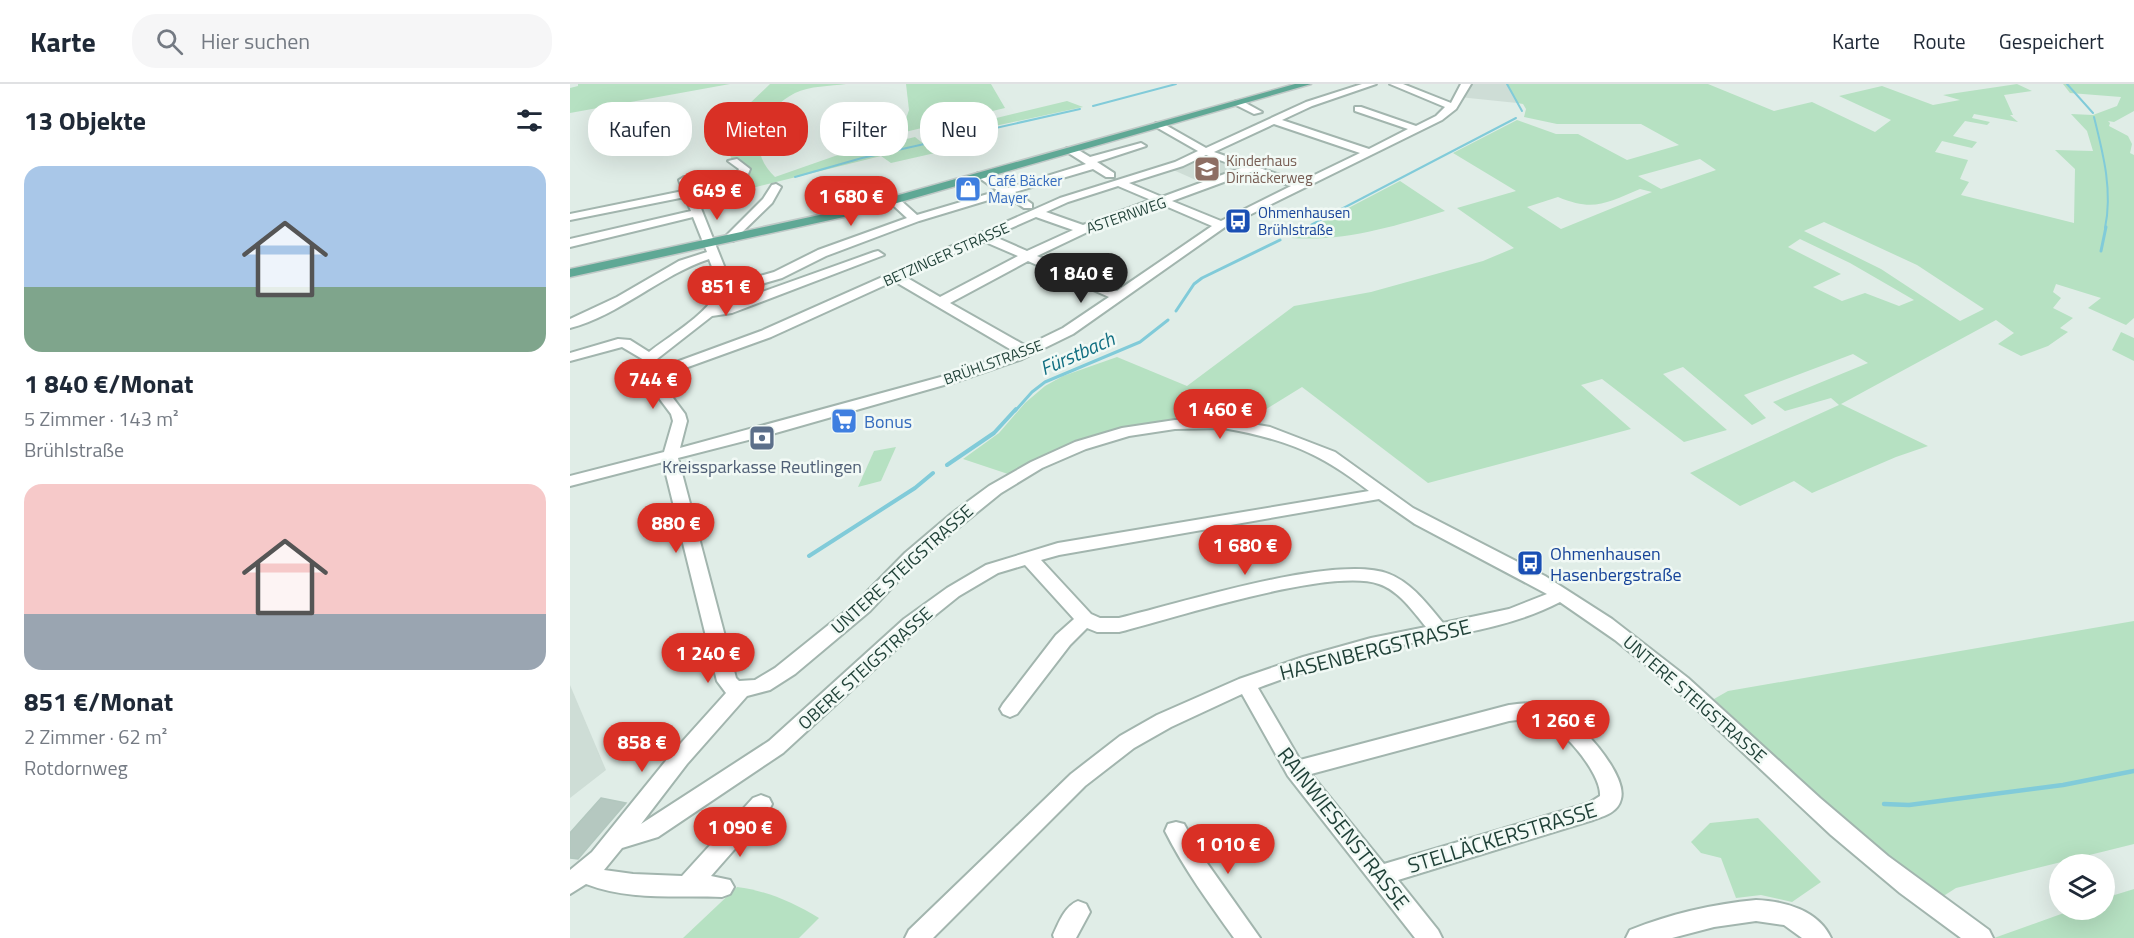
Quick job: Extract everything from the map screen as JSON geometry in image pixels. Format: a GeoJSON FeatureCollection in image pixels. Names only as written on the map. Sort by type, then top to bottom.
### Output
{"type":"FeatureCollection","features":[{"type":"Feature","properties":{"kind":"main road"},"geometry":{"type":"LineString","coordinates":[[570,273],[712,248],[729,239],[892,200],[1306,84]]}},
{"type":"Feature","properties":{"kind":"street","name":"BETZINGER STRASSE"},"geometry":{"type":"LineString","coordinates":[[656,374],[758,337],[896,277],[984,237],[1032,209],[1077,195],[1113,179],[1179,164],[1319,100],[1371,84]]}},
{"type":"Feature","properties":{"kind":"street"},"geometry":{"type":"LineString","coordinates":[[1395,84],[1453,106]]}},
{"type":"Feature","properties":{"kind":"street","name":"BRÜHLSTRASSE"},"geometry":{"type":"LineString","coordinates":[[570,481],[670,458],[953,378],[1026,352],[1068,331],[1221,225],[1439,118],[1453,106],[1466,84]]}},
{"type":"Feature","properties":{"kind":"street"},"geometry":{"type":"LineString","coordinates":[[1239,103],[1257,112]]}},
{"type":"Feature","properties":{"kind":"street"},"geometry":{"type":"LineString","coordinates":[[1358,109],[1416,129]]}},
{"type":"Feature","properties":{"kind":"street"},"geometry":{"type":"LineString","coordinates":[[1274,121],[1369,152]]}},
{"type":"Feature","properties":{"kind":"street"},"geometry":{"type":"LineString","coordinates":[[1159,125],[1206,152],[1301,186]]}},
{"type":"Feature","properties":{"kind":"street"},"geometry":{"type":"LineString","coordinates":[[723,291],[778,275],[822,253],[915,219],[1141,146]]}},
{"type":"Feature","properties":{"kind":"street"},"geometry":{"type":"LineString","coordinates":[[1071,150],[1113,179],[1161,202],[1221,225]]}},
{"type":"Feature","properties":{"kind":"street"},"geometry":{"type":"LineString","coordinates":[[570,217],[690,196],[736,192],[739,179],[745,169],[733,161]]}},
{"type":"Feature","properties":{"kind":"street","name":"ASTERNWEG"},"geometry":{"type":"LineString","coordinates":[[941,302],[1026,256],[1083,229],[1250,168]]}},
{"type":"Feature","properties":{"kind":"street"},"geometry":{"type":"LineString","coordinates":[[982,175],[1032,209],[1083,229]]}},
{"type":"Feature","properties":{"kind":"street"},"geometry":{"type":"LineString","coordinates":[[873,181],[915,219]]}},
{"type":"Feature","properties":{"kind":"street"},"geometry":{"type":"LineString","coordinates":[[729,239],[768,201],[776,187]]}},
{"type":"Feature","properties":{"kind":"street"},"geometry":{"type":"LineString","coordinates":[[570,243],[690,196]]}},
{"type":"Feature","properties":{"kind":"street"},"geometry":{"type":"LineString","coordinates":[[650,358],[708,313],[723,291],[722,276],[690,196]]}},
{"type":"Feature","properties":{"kind":"street"},"geometry":{"type":"LineString","coordinates":[[984,237],[1118,296]]}},
{"type":"Feature","properties":{"kind":"street"},"geometry":{"type":"LineString","coordinates":[[570,324],[622,300],[712,248]]}},
{"type":"Feature","properties":{"kind":"street"},"geometry":{"type":"LineString","coordinates":[[708,313],[727,310],[878,255]]}},
{"type":"Feature","properties":{"kind":"street"},"geometry":{"type":"LineString","coordinates":[[896,277],[1026,352]]}},
{"type":"Feature","properties":{"kind":"street"},"geometry":{"type":"LineString","coordinates":[[570,357],[625,343],[650,358],[660,390],[678,414],[680,421],[670,458],[727,681],[734,688],[741,690],[680,758],[615,840],[577,878]]}},
{"type":"Feature","properties":{"kind":"street","name":"UNTERE STEIGSTRASSE"},"geometry":{"type":"LineString","coordinates":[[741,690],[750,690],[767,683],[802,657],[881,590],[908,559],[979,501],[1045,462],[1109,436],[1147,427],[1184,423],[1225,424],[1264,430],[1294,439],[1323,452],[1380,494],[1423,521],[1526,573],[1561,594],[1652,658],[1700,699],[1865,852],[1931,904],[1981,938]]}},
{"type":"Feature","properties":{"kind":"street","name":"OBERE STEIGSTRASSE"},"geometry":{"type":"LineString","coordinates":[[615,840],[650,830],[754,762],[799,728],[924,613],[979,576],[1028,557],[1069,547],[1380,494]]}},
{"type":"Feature","properties":{"kind":"street"},"geometry":{"type":"LineString","coordinates":[[1028,557],[1085,619],[1097,625],[1119,625],[1295,583],[1343,575],[1369,574],[1382,578],[1400,589],[1440,630]]}},
{"type":"Feature","properties":{"kind":"street","name":"HASENBERGSTRASSE"},"geometry":{"type":"LineString","coordinates":[[917,938],[1058,799],[1102,760],[1164,721],[1206,700],[1246,684],[1337,654],[1511,615],[1538,606],[1561,594]]}},
{"type":"Feature","properties":{"kind":"street"},"geometry":{"type":"LineString","coordinates":[[1010,710],[1063,640],[1085,619]]}},
{"type":"Feature","properties":{"kind":"street","name":"RAINWIESENSTRASSE"},"geometry":{"type":"LineString","coordinates":[[1246,684],[1295,770],[1430,938]]}},
{"type":"Feature","properties":{"kind":"street","name":"STELLÄCKERSTRASSE"},"geometry":{"type":"LineString","coordinates":[[1295,770],[1509,713],[1537,711],[1548,713],[1566,724],[1605,771],[1611,785],[1612,796],[1605,806],[1593,812],[1379,876]]}},
{"type":"Feature","properties":{"kind":"street"},"geometry":{"type":"LineString","coordinates":[[689,884],[761,804]]}},
{"type":"Feature","properties":{"kind":"street"},"geometry":{"type":"LineString","coordinates":[[1176,831],[1194,863],[1248,938]]}},
{"type":"Feature","properties":{"kind":"street"},"geometry":{"type":"LineString","coordinates":[[577,878],[625,883],[722,887]]}},
{"type":"Feature","properties":{"kind":"street"},"geometry":{"type":"LineString","coordinates":[[1638,938],[1710,918],[1752,910],[1777,911],[1789,915],[1819,938]]}},
{"type":"Feature","properties":{"kind":"street"},"geometry":{"type":"LineString","coordinates":[[1061,937],[1078,912]]}},
{"type":"Feature","properties":{"kind":"shaded area"},"geometry":{"type":"Polygon","coordinates":[[[1466,84],[1506,84],[1517,103],[1459,97],[1466,84]]]}},
{"type":"Feature","properties":{"kind":"shaded area","name":"Kinderhaus Dirnäckerweg"},"geometry":{"type":"Polygon","coordinates":[[[1207,155],[1243,168],[1205,184],[1171,169],[1207,155]]]}},
{"type":"Feature","properties":{"kind":"shaded area"},"geometry":{"type":"Polygon","coordinates":[[[570,685],[606,770],[570,798],[570,685]]]}},
{"type":"Feature","properties":{"kind":"green space"},"geometry":{"type":"Polygon","coordinates":[[[578,84],[730,84],[631,102],[588,102],[588,110],[570,113],[570,88],[578,84]]]}},
{"type":"Feature","properties":{"kind":"green space"},"geometry":{"type":"Polygon","coordinates":[[[770,84],[846,84],[801,91],[781,102],[751,102],[770,84]]]}},
{"type":"Feature","properties":{"kind":"green space"},"geometry":{"type":"Polygon","coordinates":[[[906,84],[991,84],[1005,108],[998,110],[998,102],[920,102],[920,128],[908,131],[909,110],[906,84]]]}},
{"type":"Feature","properties":{"kind":"green space"},"geometry":{"type":"Polygon","coordinates":[[[1506,84],[1708,84],[1774,111],[1812,102],[1875,132],[1891,120],[1839,96],[1882,86],[1933,105],[1960,100],[1943,95],[2017,84],[2032,91],[2004,95],[2013,115],[2010,115],[2018,122],[1974,114],[1972,118],[1990,122],[1987,125],[1965,121],[1953,136],[1977,142],[1972,148],[1942,141],[1935,152],[1968,160],[1960,179],[1969,182],[1961,195],[2074,223],[2075,169],[2055,150],[2093,151],[2087,131],[2071,114],[2093,115],[2117,106],[2121,97],[2070,93],[2063,84],[2134,84],[2134,111],[2114,122],[2108,121],[2109,126],[2128,136],[2132,144],[2130,153],[2134,155],[2134,318],[2126,325],[2088,308],[2101,298],[2056,284],[2053,292],[2061,298],[2053,308],[2073,318],[2060,328],[2068,332],[2048,346],[2021,356],[1998,344],[2014,333],[1996,320],[1841,404],[1928,446],[1896,457],[1812,493],[1794,481],[1740,506],[1690,473],[1839,405],[1831,398],[1785,411],[1773,402],[1868,363],[1853,354],[1744,395],[1766,418],[1752,425],[1683,367],[1663,374],[1727,430],[1684,442],[1602,379],[1581,385],[1631,429],[1428,483],[1302,387],[1255,416],[1249,423],[1190,420],[1128,428],[1014,476],[963,459],[999,433],[1025,403],[1045,386],[1063,376],[1117,357],[1187,386],[1294,306],[1371,292],[1483,261],[1514,248],[1457,208],[1516,191],[1453,153],[1517,120],[1556,134],[1578,134],[1627,160],[1679,145],[1641,124],[1557,124],[1524,117],[1526,109],[1523,104],[1517,103],[1506,84]],[[1700,159],[1638,176],[1661,189],[1716,170],[1700,159]],[[1640,189],[1609,202],[1591,205],[1570,202],[1558,197],[1527,207],[1561,229],[1652,192],[1640,189]],[[1824,222],[1804,231],[1881,269],[1960,321],[1984,309],[1917,265],[1824,222]],[[1800,239],[1788,247],[1841,274],[1813,287],[1842,301],[1865,293],[1899,306],[1914,300],[1850,263],[1800,239]]]}},
{"type":"Feature","properties":{"kind":"green space"},"geometry":{"type":"Polygon","coordinates":[[[1067,101],[1083,107],[998,125],[998,118],[1067,101]]]}},
{"type":"Feature","properties":{"kind":"green space"},"geometry":{"type":"Polygon","coordinates":[[[915,137],[920,141],[922,156],[891,163],[881,156],[908,156],[908,139],[915,137]]]}},
{"type":"Feature","properties":{"kind":"green space"},"geometry":{"type":"Polygon","coordinates":[[[730,156],[761,156],[775,177],[835,156],[881,156],[736,192],[745,169],[732,160],[730,156]]]}},
{"type":"Feature","properties":{"kind":"green space"},"geometry":{"type":"Polygon","coordinates":[[[1400,181],[1445,211],[1369,232],[1330,238],[1291,238],[1400,181]]]}},
{"type":"Feature","properties":{"kind":"green space"},"geometry":{"type":"Polygon","coordinates":[[[2121,332],[2134,338],[2134,361],[2112,350],[2121,332]]]}},
{"type":"Feature","properties":{"kind":"green space"},"geometry":{"type":"Polygon","coordinates":[[[896,447],[881,481],[858,487],[874,451],[896,447]]]}},
{"type":"Feature","properties":{"kind":"green space"},"geometry":{"type":"Polygon","coordinates":[[[2134,621],[2134,844],[2094,854],[2049,854],[2049,865],[1956,888],[1931,904],[1714,699],[1728,691],[2134,621]]]}},
{"type":"Feature","properties":{"kind":"green space"},"geometry":{"type":"Polygon","coordinates":[[[1758,818],[1821,882],[1792,902],[1761,895],[1736,898],[1721,858],[1701,853],[1691,842],[1710,823],[1758,818]]]}},
{"type":"Feature","properties":{"kind":"green space"},"geometry":{"type":"Polygon","coordinates":[[[737,887],[780,898],[819,918],[799,938],[683,938],[737,887]]]}},
{"type":"Feature","properties":{"kind":"green space"},"geometry":{"type":"Polygon","coordinates":[[[2134,889],[2134,938],[1994,938],[2049,918],[2115,920],[2115,895],[2134,889]]]}},
{"type":"Feature","properties":{"kind":"building"},"geometry":{"type":"Polygon","coordinates":[[[601,798],[626,803],[578,859],[570,858],[570,833],[601,798]]]}},
{"type":"Feature","properties":{"kind":"waterway"},"geometry":{"type":"LineString","coordinates":[[1093,106],[1176,84]]}},
{"type":"Feature","properties":{"kind":"waterway","name":"Fürstbach"},"geometry":{"type":"LineString","coordinates":[[1507,84],[1522,111]]}},
{"type":"Feature","properties":{"kind":"waterway"},"geometry":{"type":"LineString","coordinates":[[2067,84],[2093,113]]}},
{"type":"Feature","properties":{"kind":"waterway"},"geometry":{"type":"LineString","coordinates":[[795,177],[862,158],[1080,109]]}},
{"type":"Feature","properties":{"kind":"waterway"},"geometry":{"type":"LineString","coordinates":[[2094,117],[2104,158],[2107,186],[2105,228]]}},
{"type":"Feature","properties":{"kind":"waterway","name":"Fürstbach"},"geometry":{"type":"LineString","coordinates":[[1305,228],[1516,118]]}},
{"type":"Feature","properties":{"kind":"waterway","name":"Fürstbach"},"geometry":{"type":"LineString","coordinates":[[1292,235],[1308,227]]}},
{"type":"Feature","properties":{"kind":"waterway"},"geometry":{"type":"LineString","coordinates":[[2101,251],[2106,227]]}},
{"type":"Feature","properties":{"kind":"waterway","name":"Fürstbach"},"geometry":{"type":"LineString","coordinates":[[1176,311],[1194,284],[1202,278],[1280,240]]}},
{"type":"Feature","properties":{"kind":"waterway","name":"Fürstbach"},"geometry":{"type":"LineString","coordinates":[[1015,411],[1032,392],[1045,382],[1140,342],[1168,320]]}},
{"type":"Feature","properties":{"kind":"waterway","name":"Fürstbach"},"geometry":{"type":"LineString","coordinates":[[947,465],[994,433],[1016,409]]}},
{"type":"Feature","properties":{"kind":"waterway","name":"Fürstbach"},"geometry":{"type":"LineString","coordinates":[[809,556],[915,488],[933,473]]}},
{"type":"Feature","properties":{"kind":"waterway"},"geometry":{"type":"LineString","coordinates":[[1884,804],[1909,805],[2063,785],[2134,771]]}},
{"type":"Feature","properties":{"kind":"place","name":"Kinderhaus Dirnäckerweg"},"geometry":{"type":"Point","coordinates":[1207,169]}},
{"type":"Feature","properties":{"kind":"place","name":"Café Bäcker Mayer"},"geometry":{"type":"Point","coordinates":[968,189]}},
{"type":"Feature","properties":{"kind":"place","name":"Ohmenhausen Brühlstraße"},"geometry":{"type":"Point","coordinates":[1238,221]}},
{"type":"Feature","properties":{"kind":"place","name":"Bonus"},"geometry":{"type":"Point","coordinates":[844,421]}},
{"type":"Feature","properties":{"kind":"place","name":"Kreissparkasse Reutlingen"},"geometry":{"type":"Point","coordinates":[762,438]}},
{"type":"Feature","properties":{"kind":"place","name":"Ohmenhausen Hasenbergstraße"},"geometry":{"type":"Point","coordinates":[1530,563]}}]}
